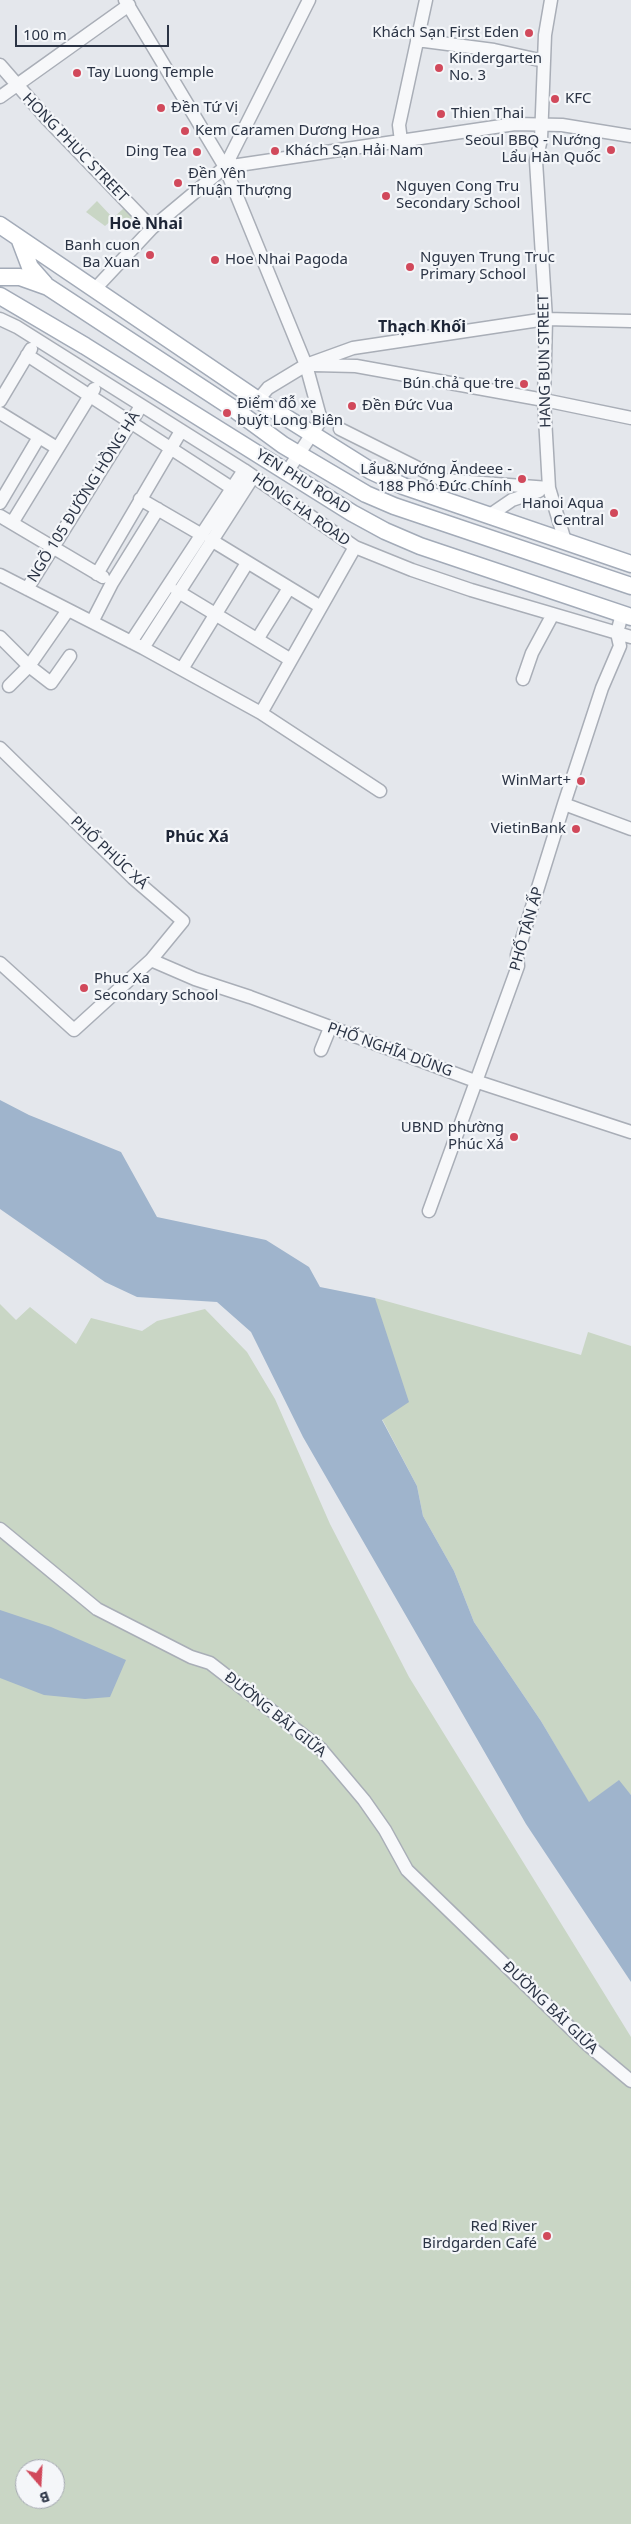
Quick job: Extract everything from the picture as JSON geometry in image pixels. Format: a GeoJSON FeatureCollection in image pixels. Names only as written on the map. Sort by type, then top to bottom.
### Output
{"type":"FeatureCollection","features":[{"type":"Feature","properties":{"kind":"main road"},"geometry":{"type":"LineString","coordinates":[[0,224],[94,290],[258,400],[387,479],[631,564]]}},
{"type":"Feature","properties":{"kind":"main road","name":"YEN PHU ROAD"},"geometry":{"type":"LineString","coordinates":[[20,238],[30,267],[48,287]]}},
{"type":"Feature","properties":{"kind":"main road","name":"YEN PHU ROAD"},"geometry":{"type":"LineString","coordinates":[[0,277],[20,277],[48,287],[299,455],[366,494],[394,506],[631,586]]}},
{"type":"Feature","properties":{"kind":"main road","name":"YEN PHU ROAD"},"geometry":{"type":"LineString","coordinates":[[0,296],[76,340],[287,472],[386,531],[420,546],[627,615]]}},
{"type":"Feature","properties":{"kind":"street"},"geometry":{"type":"LineString","coordinates":[[94,290],[152,228],[225,167],[309,0]]}},
{"type":"Feature","properties":{"kind":"street"},"geometry":{"type":"LineString","coordinates":[[401,141],[399,125],[426,0]]}},
{"type":"Feature","properties":{"kind":"street","name":"HANG BUN STREET"},"geometry":{"type":"LineString","coordinates":[[551,0],[545,35],[542,124],[536,161],[546,319],[544,400],[549,488],[565,541]]}},
{"type":"Feature","properties":{"kind":"street"},"geometry":{"type":"LineString","coordinates":[[0,98],[127,3],[225,167],[306,364],[321,420],[287,472]]}},
{"type":"Feature","properties":{"kind":"street"},"geometry":{"type":"LineString","coordinates":[[417,40],[494,50],[544,61]]}},
{"type":"Feature","properties":{"kind":"street","name":"HONG PHUC STREET"},"geometry":{"type":"LineString","coordinates":[[0,65],[16,86],[152,228]]}},
{"type":"Feature","properties":{"kind":"street"},"geometry":{"type":"LineString","coordinates":[[225,167],[515,124],[542,124],[631,136]]}},
{"type":"Feature","properties":{"kind":"street","name":"HONG HA ROAD"},"geometry":{"type":"LineString","coordinates":[[0,319],[248,473],[355,548],[412,570],[631,638]]}},
{"type":"Feature","properties":{"kind":"street"},"geometry":{"type":"LineString","coordinates":[[258,400],[269,387],[306,364],[353,348],[546,319],[631,321]]}},
{"type":"Feature","properties":{"kind":"street"},"geometry":{"type":"LineString","coordinates":[[0,402],[36,340]]}},
{"type":"Feature","properties":{"kind":"street"},"geometry":{"type":"LineString","coordinates":[[353,348],[350,354],[356,366]]}},
{"type":"Feature","properties":{"kind":"street","name":"HONG HA ROAD"},"geometry":{"type":"LineString","coordinates":[[27,355],[237,491]]}},
{"type":"Feature","properties":{"kind":"street"},"geometry":{"type":"LineString","coordinates":[[306,364],[356,366],[544,400],[631,418]]}},
{"type":"Feature","properties":{"kind":"street"},"geometry":{"type":"LineString","coordinates":[[12,523],[99,380]]}},
{"type":"Feature","properties":{"kind":"street","name":"NGÕ 105 ĐƯỜNG HỒNG HÀ"},"geometry":{"type":"LineString","coordinates":[[27,589],[141,406]]}},
{"type":"Feature","properties":{"kind":"street"},"geometry":{"type":"LineString","coordinates":[[0,413],[57,448]]}},
{"type":"Feature","properties":{"kind":"street"},"geometry":{"type":"LineString","coordinates":[[340,428],[442,480],[549,488]]}},
{"type":"Feature","properties":{"kind":"street"},"geometry":{"type":"LineString","coordinates":[[97,574],[181,431]]}},
{"type":"Feature","properties":{"kind":"street"},"geometry":{"type":"LineString","coordinates":[[0,503],[39,437]]}},
{"type":"Feature","properties":{"kind":"street"},"geometry":{"type":"LineString","coordinates":[[137,645],[248,473]]}},
{"type":"Feature","properties":{"kind":"street"},"geometry":{"type":"LineString","coordinates":[[490,515],[520,496],[549,488]]}},
{"type":"Feature","properties":{"kind":"street"},"geometry":{"type":"LineString","coordinates":[[140,499],[321,607]]}},
{"type":"Feature","properties":{"kind":"street"},"geometry":{"type":"LineString","coordinates":[[92,622],[112,583],[158,509]]}},
{"type":"Feature","properties":{"kind":"street"},"geometry":{"type":"LineString","coordinates":[[0,516],[112,583]]}},
{"type":"Feature","properties":{"kind":"street"},"geometry":{"type":"LineString","coordinates":[[137,645],[178,592],[206,538]]}},
{"type":"Feature","properties":{"kind":"street"},"geometry":{"type":"LineString","coordinates":[[261,713],[355,548]]}},
{"type":"Feature","properties":{"kind":"street"},"geometry":{"type":"LineString","coordinates":[[182,669],[247,563]]}},
{"type":"Feature","properties":{"kind":"street"},"geometry":{"type":"LineString","coordinates":[[0,575],[137,645],[261,713],[380,791]]}},
{"type":"Feature","properties":{"kind":"street"},"geometry":{"type":"LineString","coordinates":[[258,638],[289,588]]}},
{"type":"Feature","properties":{"kind":"street"},"geometry":{"type":"LineString","coordinates":[[178,592],[258,638],[291,660]]}},
{"type":"Feature","properties":{"kind":"street"},"geometry":{"type":"LineString","coordinates":[[10,686],[29,666],[68,610]]}},
{"type":"Feature","properties":{"kind":"street"},"geometry":{"type":"LineString","coordinates":[[523,679],[532,653],[553,614]]}},
{"type":"Feature","properties":{"kind":"street"},"geometry":{"type":"LineString","coordinates":[[627,615],[617,633],[620,646],[631,638]]}},
{"type":"Feature","properties":{"kind":"street"},"geometry":{"type":"LineString","coordinates":[[0,637],[29,666],[50,683],[70,656]]}},
{"type":"Feature","properties":{"kind":"street","name":"PHỐ TÂN ẤP"},"geometry":{"type":"LineString","coordinates":[[429,1211],[518,966],[517,955],[564,804],[602,688],[620,646]]}},
{"type":"Feature","properties":{"kind":"street","name":"PHỐ PHÚC XÁ"},"geometry":{"type":"LineString","coordinates":[[0,748],[132,878],[183,921],[152,960]]}},
{"type":"Feature","properties":{"kind":"street"},"geometry":{"type":"LineString","coordinates":[[564,804],[631,829]]}},
{"type":"Feature","properties":{"kind":"street"},"geometry":{"type":"LineString","coordinates":[[0,963],[74,1030],[152,960]]}},
{"type":"Feature","properties":{"kind":"street","name":"PHỐ NGHĨA DŨNG"},"geometry":{"type":"LineString","coordinates":[[152,960],[195,979],[475,1081],[631,1132]]}},
{"type":"Feature","properties":{"kind":"street"},"geometry":{"type":"LineString","coordinates":[[321,1050],[330,1028]]}},
{"type":"Feature","properties":{"kind":"street","name":"ĐƯỜNG BÃI GIỮA"},"geometry":{"type":"LineString","coordinates":[[0,1529],[97,1609],[191,1657],[210,1663],[321,1749],[364,1800],[385,1830],[407,1870],[588,2045],[631,2081]]}},
{"type":"Feature","properties":{"kind":"green space"},"geometry":{"type":"Polygon","coordinates":[[[97,201],[113,218],[124,208],[132,218],[121,228],[112,220],[105,226],[86,212],[97,201]]]}},
{"type":"Feature","properties":{"kind":"green space"},"geometry":{"type":"Polygon","coordinates":[[[375,1298],[581,1355],[588,1332],[631,1346],[631,1795],[618,1781],[589,1803],[541,1721],[474,1622],[454,1571],[423,1516],[417,1486],[382,1419],[375,1298]]]}},
{"type":"Feature","properties":{"kind":"green space"},"geometry":{"type":"Polygon","coordinates":[[[0,1304],[16,1320],[30,1307],[76,1344],[91,1318],[142,1331],[157,1321],[205,1309],[247,1352],[275,1399],[330,1524],[409,1677],[631,2037],[631,2524],[0,2524],[0,1304]]]}},
{"type":"Feature","properties":{"kind":"water"},"geometry":{"type":"Polygon","coordinates":[[[0,1100],[29,1115],[121,1152],[157,1217],[266,1240],[309,1267],[320,1287],[375,1298],[409,1402],[382,1420],[417,1486],[423,1516],[454,1571],[474,1622],[541,1721],[589,1802],[619,1780],[631,1795],[631,1982],[526,1824],[303,1437],[251,1332],[217,1302],[137,1297],[105,1282],[0,1209],[0,1100]]]}},
{"type":"Feature","properties":{"kind":"water"},"geometry":{"type":"Polygon","coordinates":[[[0,1610],[51,1627],[126,1660],[110,1697],[85,1699],[44,1695],[0,1678],[0,1610]]]}},
{"type":"Feature","properties":{"kind":"place","name":"Khách Sạn First Eden"},"geometry":{"type":"Point","coordinates":[529,33]}},
{"type":"Feature","properties":{"kind":"place","name":"Kindergarten No. 3"},"geometry":{"type":"Point","coordinates":[439,68]}},
{"type":"Feature","properties":{"kind":"place","name":"Tay Luong Temple"},"geometry":{"type":"Point","coordinates":[77,73]}},
{"type":"Feature","properties":{"kind":"place","name":"KFC"},"geometry":{"type":"Point","coordinates":[555,99]}},
{"type":"Feature","properties":{"kind":"place","name":"Đền Tứ Vị"},"geometry":{"type":"Point","coordinates":[161,108]}},
{"type":"Feature","properties":{"kind":"place","name":"Thien Thai"},"geometry":{"type":"Point","coordinates":[441,114]}},
{"type":"Feature","properties":{"kind":"place","name":"Kem Caramen Dương Hoa"},"geometry":{"type":"Point","coordinates":[185,131]}},
{"type":"Feature","properties":{"kind":"place","name":"Seoul BBQ - Nướng Lẩu Hàn Quốc"},"geometry":{"type":"Point","coordinates":[611,150]}},
{"type":"Feature","properties":{"kind":"place","name":"Khách Sạn Hải Nam"},"geometry":{"type":"Point","coordinates":[275,151]}},
{"type":"Feature","properties":{"kind":"place","name":"Ding Tea"},"geometry":{"type":"Point","coordinates":[197,152]}},
{"type":"Feature","properties":{"kind":"place","name":"Đền Yên Thuận Thượng"},"geometry":{"type":"Point","coordinates":[178,183]}},
{"type":"Feature","properties":{"kind":"place","name":"Nguyen Cong Tru Secondary School"},"geometry":{"type":"Point","coordinates":[386,196]}},
{"type":"Feature","properties":{"kind":"place","name":"Banh cuon Ba Xuan"},"geometry":{"type":"Point","coordinates":[150,255]}},
{"type":"Feature","properties":{"kind":"place","name":"Hoe Nhai Pagoda"},"geometry":{"type":"Point","coordinates":[215,260]}},
{"type":"Feature","properties":{"kind":"place","name":"Nguyen Trung Truc Primary School"},"geometry":{"type":"Point","coordinates":[410,267]}},
{"type":"Feature","properties":{"kind":"place","name":"Bún chả que tre"},"geometry":{"type":"Point","coordinates":[524,384]}},
{"type":"Feature","properties":{"kind":"place","name":"Đền Đức Vua"},"geometry":{"type":"Point","coordinates":[352,406]}},
{"type":"Feature","properties":{"kind":"place","name":"Điểm đỗ xe buýt Long Biên"},"geometry":{"type":"Point","coordinates":[227,413]}},
{"type":"Feature","properties":{"kind":"place","name":"Lẩu&Nướng Ăndeee - 188 Phó Đức Chính"},"geometry":{"type":"Point","coordinates":[522,479]}},
{"type":"Feature","properties":{"kind":"place","name":"Hanoi Aqua Central"},"geometry":{"type":"Point","coordinates":[614,513]}},
{"type":"Feature","properties":{"kind":"place","name":"WinMart+"},"geometry":{"type":"Point","coordinates":[581,781]}},
{"type":"Feature","properties":{"kind":"place","name":"VietinBank"},"geometry":{"type":"Point","coordinates":[576,829]}},
{"type":"Feature","properties":{"kind":"place","name":"Phuc Xa Secondary School"},"geometry":{"type":"Point","coordinates":[84,988]}},
{"type":"Feature","properties":{"kind":"place","name":"UBND phường Phúc Xá"},"geometry":{"type":"Point","coordinates":[514,1137]}},
{"type":"Feature","properties":{"kind":"place","name":"Red River Birdgarden Café"},"geometry":{"type":"Point","coordinates":[547,2236]}},
{"type":"Feature","properties":{"kind":"district","name":"Hoè Nhai"},"geometry":{"type":"Point","coordinates":[146,224]}},
{"type":"Feature","properties":{"kind":"district","name":"Thạch Khối"},"geometry":{"type":"Point","coordinates":[422,327]}},
{"type":"Feature","properties":{"kind":"district","name":"Phúc Xá"},"geometry":{"type":"Point","coordinates":[197,837]}}]}
